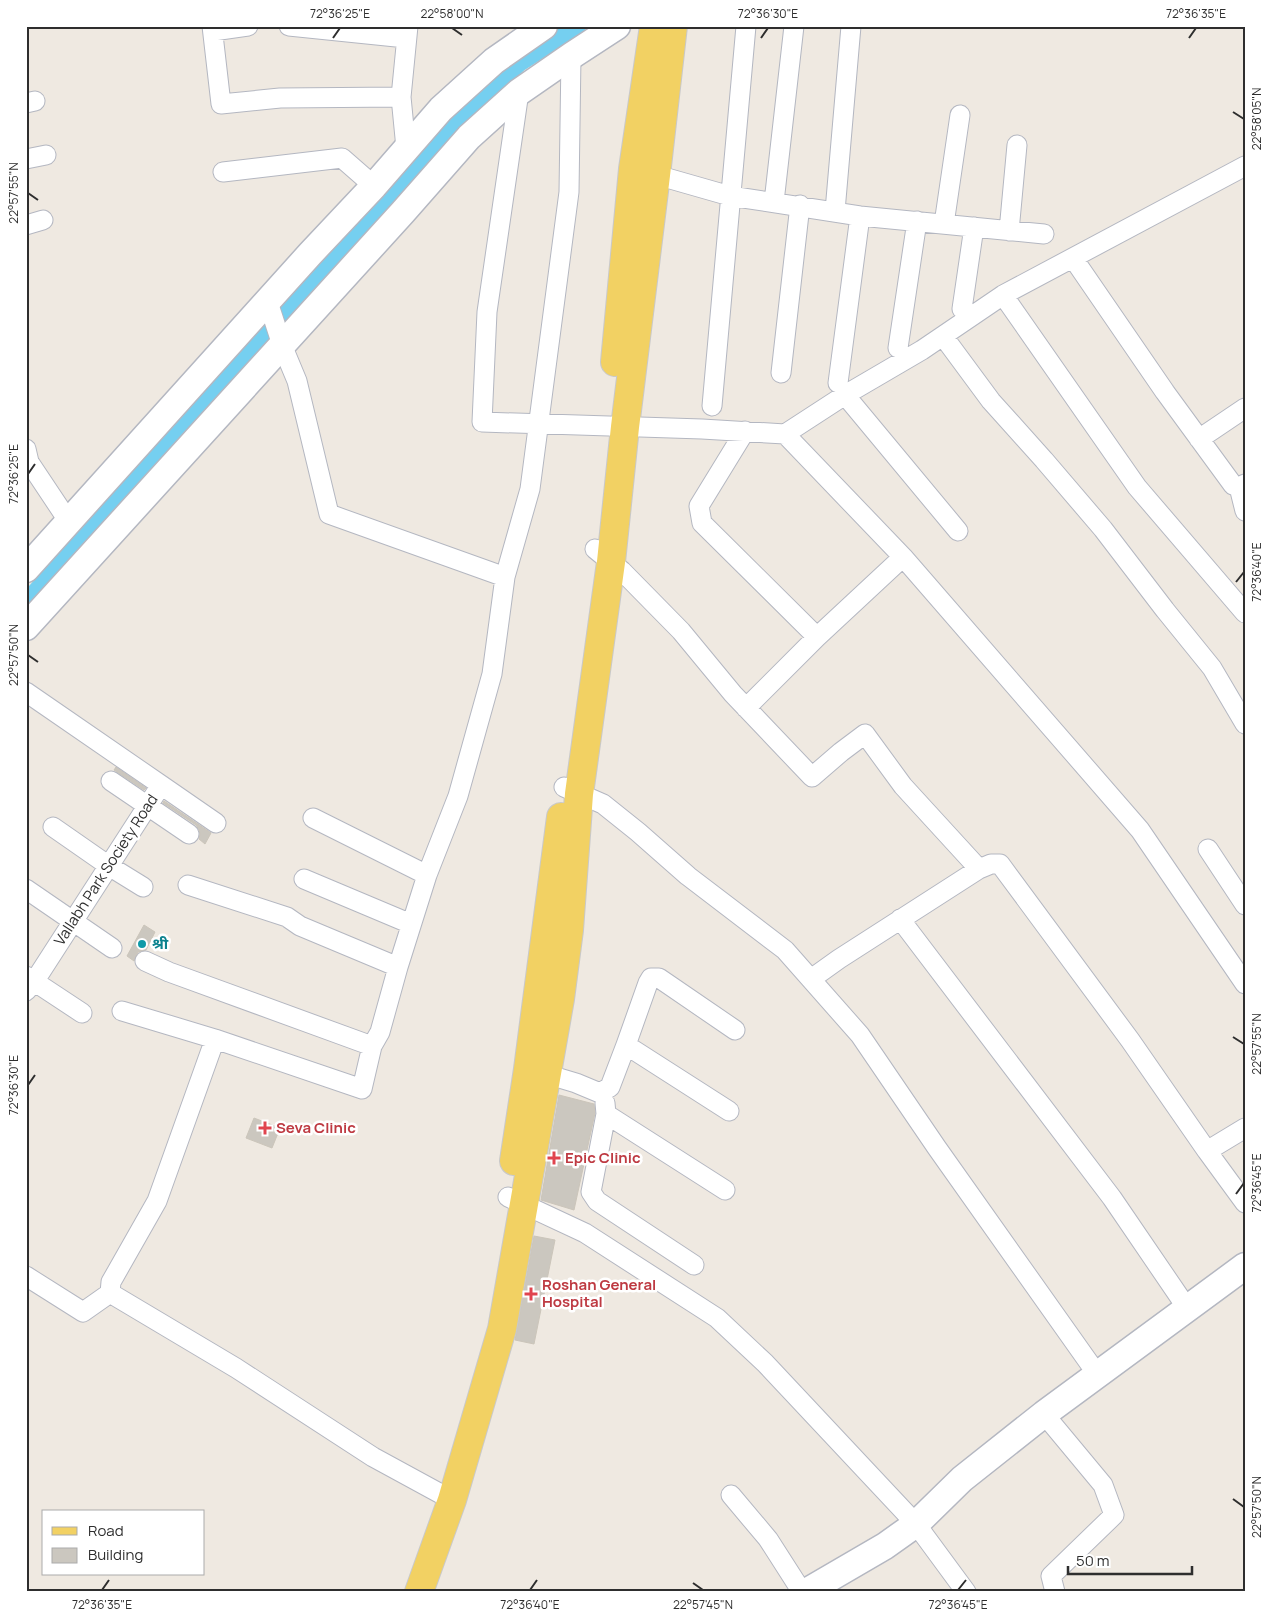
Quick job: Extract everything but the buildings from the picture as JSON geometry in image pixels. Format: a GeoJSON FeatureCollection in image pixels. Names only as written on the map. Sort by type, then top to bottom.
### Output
{"type":"FeatureCollection","features":[{"type":"Feature","properties":{"kind":"main road"},"geometry":{"type":"LineString","coordinates":[[419,1592],[445,1496],[465,1404],[517,1200],[538,1072],[603,555],[645,172],[654,26]]}},
{"type":"Feature","properties":{"kind":"main road"},"geometry":{"type":"LineString","coordinates":[[645,172],[673,26]]}},
{"type":"Feature","properties":{"kind":"main road"},"geometry":{"type":"LineString","coordinates":[[401,1592],[445,1496]]}},
{"type":"Feature","properties":{"kind":"street"},"geometry":{"type":"LineString","coordinates":[[248,26],[212,29],[221,104],[280,98],[401,97]]}},
{"type":"Feature","properties":{"kind":"street"},"geometry":{"type":"LineString","coordinates":[[289,26],[407,32],[401,97],[406,148]]}},
{"type":"Feature","properties":{"kind":"street"},"geometry":{"type":"LineString","coordinates":[[26,569],[374,186],[441,109],[494,61],[544,26]]}},
{"type":"Feature","properties":{"kind":"street"},"geometry":{"type":"LineString","coordinates":[[26,627],[469,137],[519,92],[617,26]]}},
{"type":"Feature","properties":{"kind":"street"},"geometry":{"type":"LineString","coordinates":[[712,406],[746,26]]}},
{"type":"Feature","properties":{"kind":"street"},"geometry":{"type":"LineString","coordinates":[[774,202],[794,26]]}},
{"type":"Feature","properties":{"kind":"street"},"geometry":{"type":"LineString","coordinates":[[835,211],[851,26]]}},
{"type":"Feature","properties":{"kind":"street"},"geometry":{"type":"LineString","coordinates":[[122,1011],[215,1039],[362,1089],[372,1046],[380,1032],[427,875],[458,796],[492,674],[505,577],[530,489],[570,192],[570,56]]}},
{"type":"Feature","properties":{"kind":"street"},"geometry":{"type":"LineString","coordinates":[[519,92],[487,312],[482,422],[785,434],[903,557],[1140,830],[1245,984]]}},
{"type":"Feature","properties":{"kind":"street"},"geometry":{"type":"LineString","coordinates":[[944,224],[960,114]]}},
{"type":"Feature","properties":{"kind":"street"},"geometry":{"type":"LineString","coordinates":[[1009,231],[1017,145]]}},
{"type":"Feature","properties":{"kind":"street"},"geometry":{"type":"LineString","coordinates":[[26,159],[46,155]]}},
{"type":"Feature","properties":{"kind":"street"},"geometry":{"type":"LineString","coordinates":[[223,172],[342,158],[374,186]]}},
{"type":"Feature","properties":{"kind":"street"},"geometry":{"type":"LineString","coordinates":[[785,434],[841,389],[922,350],[1003,295],[1245,166]]}},
{"type":"Feature","properties":{"kind":"street"},"geometry":{"type":"LineString","coordinates":[[645,172],[730,196],[800,205],[860,216],[1044,234]]}},
{"type":"Feature","properties":{"kind":"street"},"geometry":{"type":"LineString","coordinates":[[781,373],[800,205]]}},
{"type":"Feature","properties":{"kind":"street"},"geometry":{"type":"LineString","coordinates":[[860,216],[841,389],[958,531]]}},
{"type":"Feature","properties":{"kind":"street"},"geometry":{"type":"LineString","coordinates":[[898,348],[917,221]]}},
{"type":"Feature","properties":{"kind":"street"},"geometry":{"type":"LineString","coordinates":[[962,309],[974,227]]}},
{"type":"Feature","properties":{"kind":"street"},"geometry":{"type":"LineString","coordinates":[[1074,258],[1123,332],[1199,440],[1233,485],[1242,485],[1245,511]]}},
{"type":"Feature","properties":{"kind":"street"},"geometry":{"type":"LineString","coordinates":[[1003,295],[1137,487],[1245,613]]}},
{"type":"Feature","properties":{"kind":"street"},"geometry":{"type":"LineString","coordinates":[[268,302],[282,345],[297,381],[329,514],[505,577]]}},
{"type":"Feature","properties":{"kind":"street"},"geometry":{"type":"LineString","coordinates":[[943,336],[991,401],[1103,529],[1212,668],[1245,724]]}},
{"type":"Feature","properties":{"kind":"street"},"geometry":{"type":"LineString","coordinates":[[1199,440],[1245,408]]}},
{"type":"Feature","properties":{"kind":"street"},"geometry":{"type":"LineString","coordinates":[[745,431],[699,506],[702,523],[817,636]]}},
{"type":"Feature","properties":{"kind":"street"},"geometry":{"type":"LineString","coordinates":[[26,449],[29,462],[70,522],[98,548]]}},
{"type":"Feature","properties":{"kind":"street"},"geometry":{"type":"LineString","coordinates":[[603,555],[622,571],[681,631],[746,708],[812,777],[865,734],[903,786],[979,869]]}},
{"type":"Feature","properties":{"kind":"street"},"geometry":{"type":"LineString","coordinates":[[746,708],[817,636],[903,557]]}},
{"type":"Feature","properties":{"kind":"street","name":"Vallabh Park Society Road"},"geometry":{"type":"LineString","coordinates":[[26,692],[161,785],[73,921],[29,983]]}},
{"type":"Feature","properties":{"kind":"street"},"geometry":{"type":"LineString","coordinates":[[111,781],[189,834]]}},
{"type":"Feature","properties":{"kind":"street"},"geometry":{"type":"LineString","coordinates":[[161,785],[216,822]]}},
{"type":"Feature","properties":{"kind":"street"},"geometry":{"type":"LineString","coordinates":[[572,791],[603,804],[688,876],[785,950],[860,1035],[1097,1374]]}},
{"type":"Feature","properties":{"kind":"street"},"geometry":{"type":"LineString","coordinates":[[313,818],[427,875]]}},
{"type":"Feature","properties":{"kind":"street"},"geometry":{"type":"LineString","coordinates":[[54,828],[143,887]]}},
{"type":"Feature","properties":{"kind":"street"},"geometry":{"type":"LineString","coordinates":[[1208,849],[1245,905]]}},
{"type":"Feature","properties":{"kind":"street"},"geometry":{"type":"LineString","coordinates":[[811,979],[979,869],[992,864],[1000,864],[1130,1040],[1206,1151],[1245,1202]]}},
{"type":"Feature","properties":{"kind":"street"},"geometry":{"type":"LineString","coordinates":[[304,879],[411,924]]}},
{"type":"Feature","properties":{"kind":"street"},"geometry":{"type":"LineString","coordinates":[[188,885],[287,917],[300,926],[398,967]]}},
{"type":"Feature","properties":{"kind":"street"},"geometry":{"type":"LineString","coordinates":[[26,889],[112,948]]}},
{"type":"Feature","properties":{"kind":"street"},"geometry":{"type":"LineString","coordinates":[[900,919],[1112,1198],[1187,1308]]}},
{"type":"Feature","properties":{"kind":"street"},"geometry":{"type":"LineString","coordinates":[[145,961],[169,972],[372,1046]]}},
{"type":"Feature","properties":{"kind":"street"},"geometry":{"type":"LineString","coordinates":[[600,1093],[610,1087],[651,978],[659,978],[735,1030]]}},
{"type":"Feature","properties":{"kind":"street"},"geometry":{"type":"LineString","coordinates":[[29,983],[82,1013]]}},
{"type":"Feature","properties":{"kind":"street"},"geometry":{"type":"LineString","coordinates":[[26,1276],[83,1312],[110,1293],[111,1282],[157,1202],[215,1039]]}},
{"type":"Feature","properties":{"kind":"street"},"geometry":{"type":"LineString","coordinates":[[626,1046],[729,1111]]}},
{"type":"Feature","properties":{"kind":"street"},"geometry":{"type":"LineString","coordinates":[[538,1072],[576,1083],[600,1093],[605,1101],[606,1114],[592,1192],[597,1201],[694,1265]]}},
{"type":"Feature","properties":{"kind":"street"},"geometry":{"type":"LineString","coordinates":[[606,1114],[725,1190]]}},
{"type":"Feature","properties":{"kind":"street"},"geometry":{"type":"LineString","coordinates":[[1206,1151],[1245,1128]]}},
{"type":"Feature","properties":{"kind":"street"},"geometry":{"type":"LineString","coordinates":[[517,1200],[585,1232],[717,1318],[765,1363],[916,1524],[966,1592]]}},
{"type":"Feature","properties":{"kind":"street"},"geometry":{"type":"LineString","coordinates":[[806,1592],[885,1546],[916,1524],[962,1480],[1044,1414],[1245,1266]]}},
{"type":"Feature","properties":{"kind":"street"},"geometry":{"type":"LineString","coordinates":[[110,1293],[236,1368],[373,1457],[445,1496]]}},
{"type":"Feature","properties":{"kind":"street"},"geometry":{"type":"LineString","coordinates":[[1044,1414],[1103,1485],[1114,1515],[1051,1576],[1055,1592]]}},
{"type":"Feature","properties":{"kind":"street"},"geometry":{"type":"LineString","coordinates":[[730,1495],[768,1539],[802,1592]]}},
{"type":"Feature","properties":{"kind":"waterway"},"geometry":{"type":"LineString","coordinates":[[26,603],[442,134],[519,63],[577,26]]}},
{"type":"Feature","properties":{"kind":"place","name":"श्री"},"geometry":{"type":"Point","coordinates":[142,944]}},
{"type":"Feature","properties":{"kind":"place","name":"Seva Clinic"},"geometry":{"type":"Point","coordinates":[265,1128]}},
{"type":"Feature","properties":{"kind":"place","name":"Epic Clinic"},"geometry":{"type":"Point","coordinates":[554,1158]}},
{"type":"Feature","properties":{"kind":"place","name":"Roshan General Hospital"},"geometry":{"type":"Point","coordinates":[531,1294]}}]}
